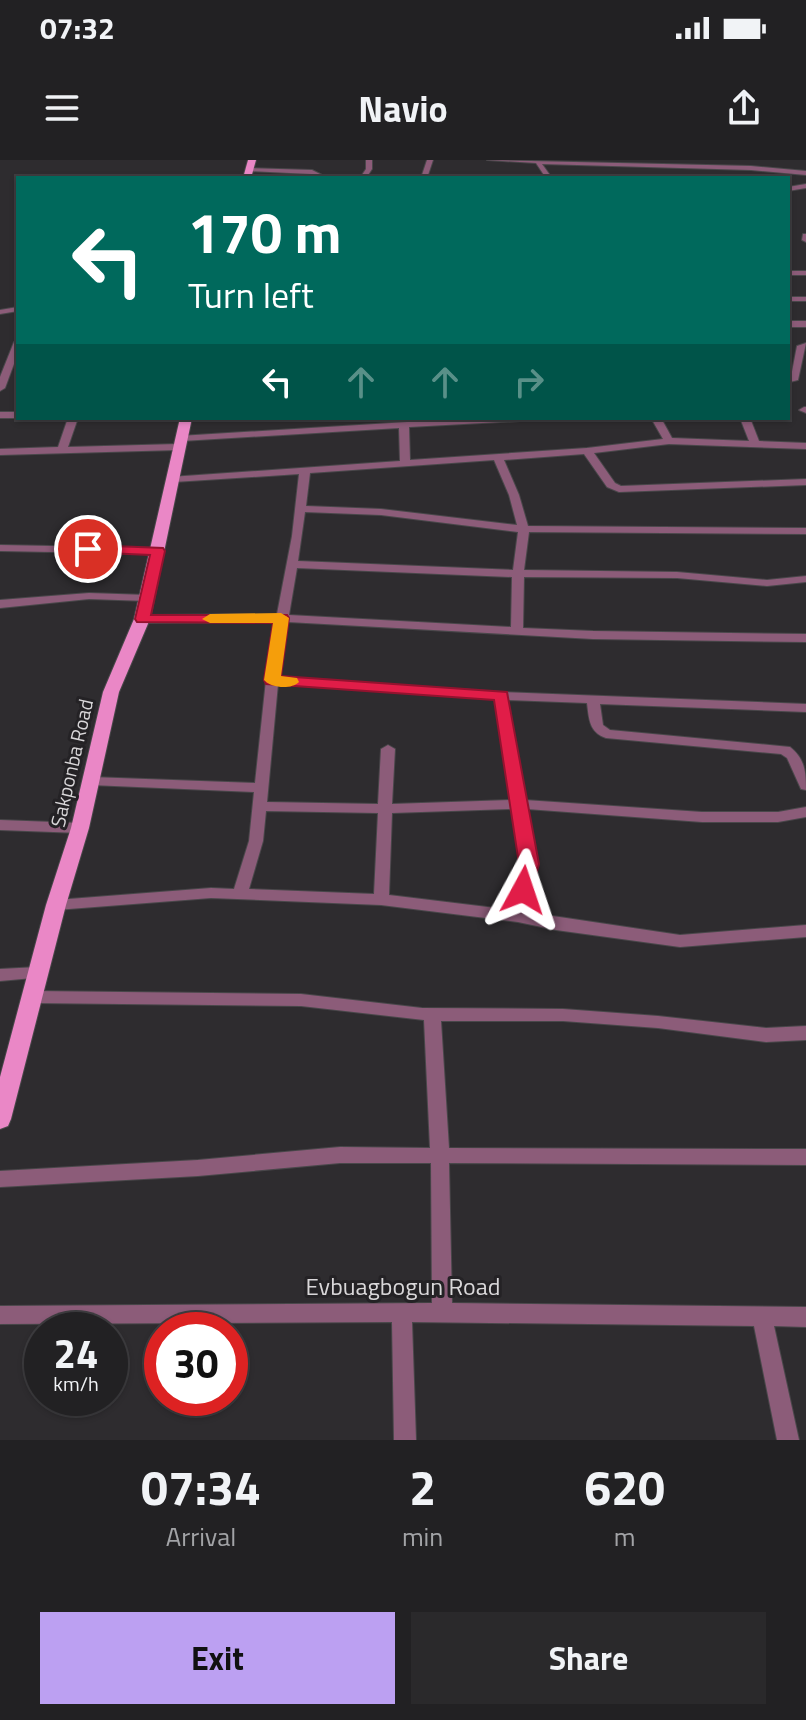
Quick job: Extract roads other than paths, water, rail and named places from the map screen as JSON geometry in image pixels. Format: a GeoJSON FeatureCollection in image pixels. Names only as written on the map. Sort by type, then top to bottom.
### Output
{"type":"FeatureCollection","features":[{"type":"Feature","properties":{"kind":"main road"},"geometry":{"type":"LineString","coordinates":[[248,174],[252,160]]}},
{"type":"Feature","properties":{"kind":"main road","name":"Sakponba Road"},"geometry":{"type":"LineString","coordinates":[[0,1119],[56,905],[80,828],[111,692],[142,619],[186,420]]}},
{"type":"Feature","properties":{"kind":"street"},"geometry":{"type":"LineString","coordinates":[[490,160],[806,171]]}},
{"type":"Feature","properties":{"kind":"street"},"geometry":{"type":"LineString","coordinates":[[248,174],[316,169],[323,176]]}},
{"type":"Feature","properties":{"kind":"street"},"geometry":{"type":"LineString","coordinates":[[756,176],[794,170]]}},
{"type":"Feature","properties":{"kind":"street"},"geometry":{"type":"LineString","coordinates":[[806,346],[801,346],[791,379],[806,379]]}},
{"type":"Feature","properties":{"kind":"street"},"geometry":{"type":"LineString","coordinates":[[0,388],[16,347]]}},
{"type":"Feature","properties":{"kind":"street"},"geometry":{"type":"LineString","coordinates":[[62,451],[72,420]]}},
{"type":"Feature","properties":{"kind":"street"},"geometry":{"type":"LineString","coordinates":[[300,420],[300,430]]}},
{"type":"Feature","properties":{"kind":"street"},"geometry":{"type":"LineString","coordinates":[[0,452],[62,451],[300,430],[487,420]]}},
{"type":"Feature","properties":{"kind":"street"},"geometry":{"type":"LineString","coordinates":[[657,420],[669,441]]}},
{"type":"Feature","properties":{"kind":"street"},"geometry":{"type":"LineString","coordinates":[[746,420],[755,444]]}},
{"type":"Feature","properties":{"kind":"street"},"geometry":{"type":"LineString","coordinates":[[404,425],[405,463]]}},
{"type":"Feature","properties":{"kind":"street"},"geometry":{"type":"LineString","coordinates":[[174,479],[587,451],[669,441],[806,446]]}},
{"type":"Feature","properties":{"kind":"street"},"geometry":{"type":"LineString","coordinates":[[587,451],[611,485],[619,489],[806,482]]}},
{"type":"Feature","properties":{"kind":"street"},"geometry":{"type":"LineString","coordinates":[[498,457],[524,529],[518,573],[517,631]]}},
{"type":"Feature","properties":{"kind":"street"},"geometry":{"type":"LineString","coordinates":[[240,894],[256,841],[272,680],[305,469]]}},
{"type":"Feature","properties":{"kind":"street"},"geometry":{"type":"LineString","coordinates":[[300,509],[381,512],[524,529],[806,531]]}},
{"type":"Feature","properties":{"kind":"street"},"geometry":{"type":"LineString","coordinates":[[0,548],[158,551]]}},
{"type":"Feature","properties":{"kind":"street"},"geometry":{"type":"LineString","coordinates":[[292,564],[518,573],[677,575],[767,583],[806,579]]}},
{"type":"Feature","properties":{"kind":"street"},"geometry":{"type":"LineString","coordinates":[[0,604],[89,596],[147,598]]}},
{"type":"Feature","properties":{"kind":"street"},"geometry":{"type":"LineString","coordinates":[[142,619],[281,618],[517,631],[733,639],[806,638]]}},
{"type":"Feature","properties":{"kind":"street"},"geometry":{"type":"LineString","coordinates":[[272,680],[501,696],[806,708]]}},
{"type":"Feature","properties":{"kind":"street"},"geometry":{"type":"LineString","coordinates":[[501,696],[529,864],[518,916]]}},
{"type":"Feature","properties":{"kind":"street"},"geometry":{"type":"LineString","coordinates":[[593,700],[597,726],[606,734],[785,750],[793,756],[806,786]]}},
{"type":"Feature","properties":{"kind":"street"},"geometry":{"type":"LineString","coordinates":[[381,900],[388,749]]}},
{"type":"Feature","properties":{"kind":"street"},"geometry":{"type":"LineString","coordinates":[[91,781],[261,788]]}},
{"type":"Feature","properties":{"kind":"street"},"geometry":{"type":"LineString","coordinates":[[260,806],[385,809],[519,804],[702,817],[778,817],[806,812]]}},
{"type":"Feature","properties":{"kind":"street"},"geometry":{"type":"LineString","coordinates":[[0,825],[80,828]]}},
{"type":"Feature","properties":{"kind":"street"},"geometry":{"type":"LineString","coordinates":[[56,905],[211,893],[240,894],[381,900],[518,916],[680,941],[806,931]]}},
{"type":"Feature","properties":{"kind":"street"},"geometry":{"type":"LineString","coordinates":[[0,975],[38,973]]}},
{"type":"Feature","properties":{"kind":"street"},"geometry":{"type":"LineString","coordinates":[[32,997],[301,1000],[432,1014],[563,1015],[766,1035],[806,1033]]}},
{"type":"Feature","properties":{"kind":"street"},"geometry":{"type":"LineString","coordinates":[[432,1014],[440,1157],[442,1312]]}},
{"type":"Feature","properties":{"kind":"street"},"geometry":{"type":"LineString","coordinates":[[0,1179],[198,1168],[340,1155],[806,1157]]}},
{"type":"Feature","properties":{"kind":"street"},"geometry":{"type":"LineString","coordinates":[[402,1312],[405,1440]]}},
{"type":"Feature","properties":{"kind":"street","name":"Evbuagbogun Road"},"geometry":{"type":"LineString","coordinates":[[0,1315],[442,1312],[806,1317]]}},
{"type":"Feature","properties":{"kind":"street"},"geometry":{"type":"LineString","coordinates":[[762,1316],[788,1440]]}}]}
